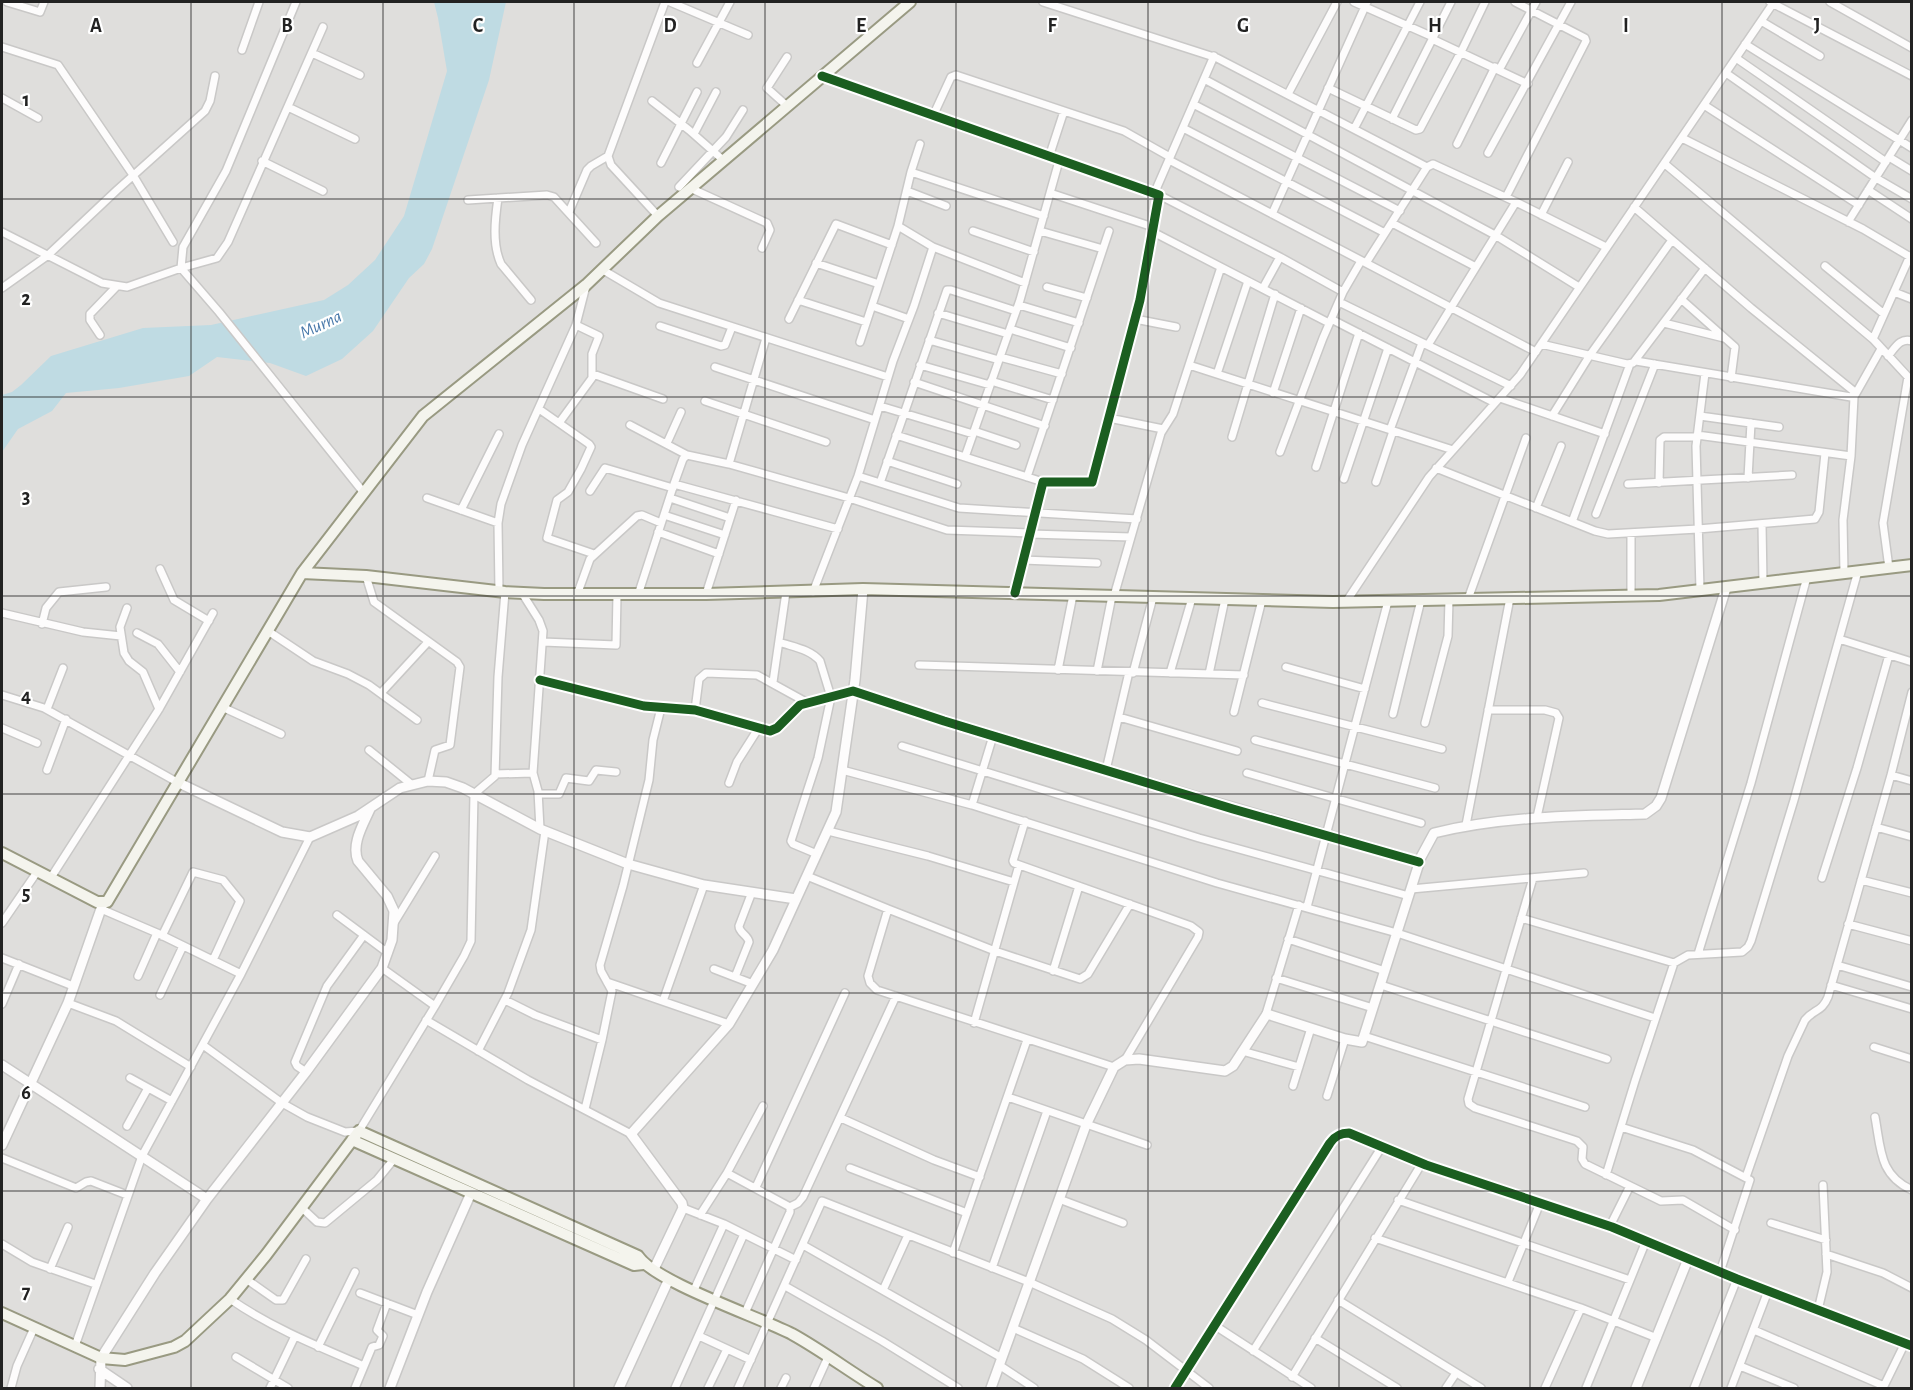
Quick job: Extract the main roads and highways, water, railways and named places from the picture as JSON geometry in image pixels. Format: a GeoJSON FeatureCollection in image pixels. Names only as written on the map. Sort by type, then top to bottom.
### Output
{"type":"FeatureCollection","features":[{"type":"Feature","properties":{"kind":"main road"},"geometry":{"type":"LineString","coordinates":[[2,853],[102,906],[110,898],[302,573],[423,416],[586,285],[684,188],[723,160],[910,2]]}},
{"type":"Feature","properties":{"kind":"main road"},"geometry":{"type":"LineString","coordinates":[[302,573],[366,576],[522,593],[576,595],[813,592],[863,589],[1346,602],[1659,595],[1911,565]]}},
{"type":"Feature","properties":{"kind":"main road"},"geometry":{"type":"LineString","coordinates":[[2,1313],[75,1346],[100,1363],[125,1360],[174,1347],[185,1341],[230,1299],[302,1208],[349,1136],[359,1131],[579,1235],[634,1265],[643,1264],[669,1279],[793,1335],[877,1389]]}},
{"type":"Feature","properties":{"kind":"main road"},"geometry":{"type":"LineString","coordinates":[[349,1136],[471,1193],[579,1235]]}},
{"type":"Feature","properties":{"kind":"water","name":"Murna"},"geometry":{"type":"Polygon","coordinates":[[[434,2],[506,2],[489,80],[432,249],[424,264],[409,278],[373,331],[342,359],[306,376],[270,363],[217,357],[189,376],[119,388],[66,393],[52,411],[18,429],[2,452],[2,395],[12,392],[21,385],[51,356],[143,328],[211,325],[324,300],[348,285],[375,260],[404,216],[447,71],[434,2]]]}}]}
